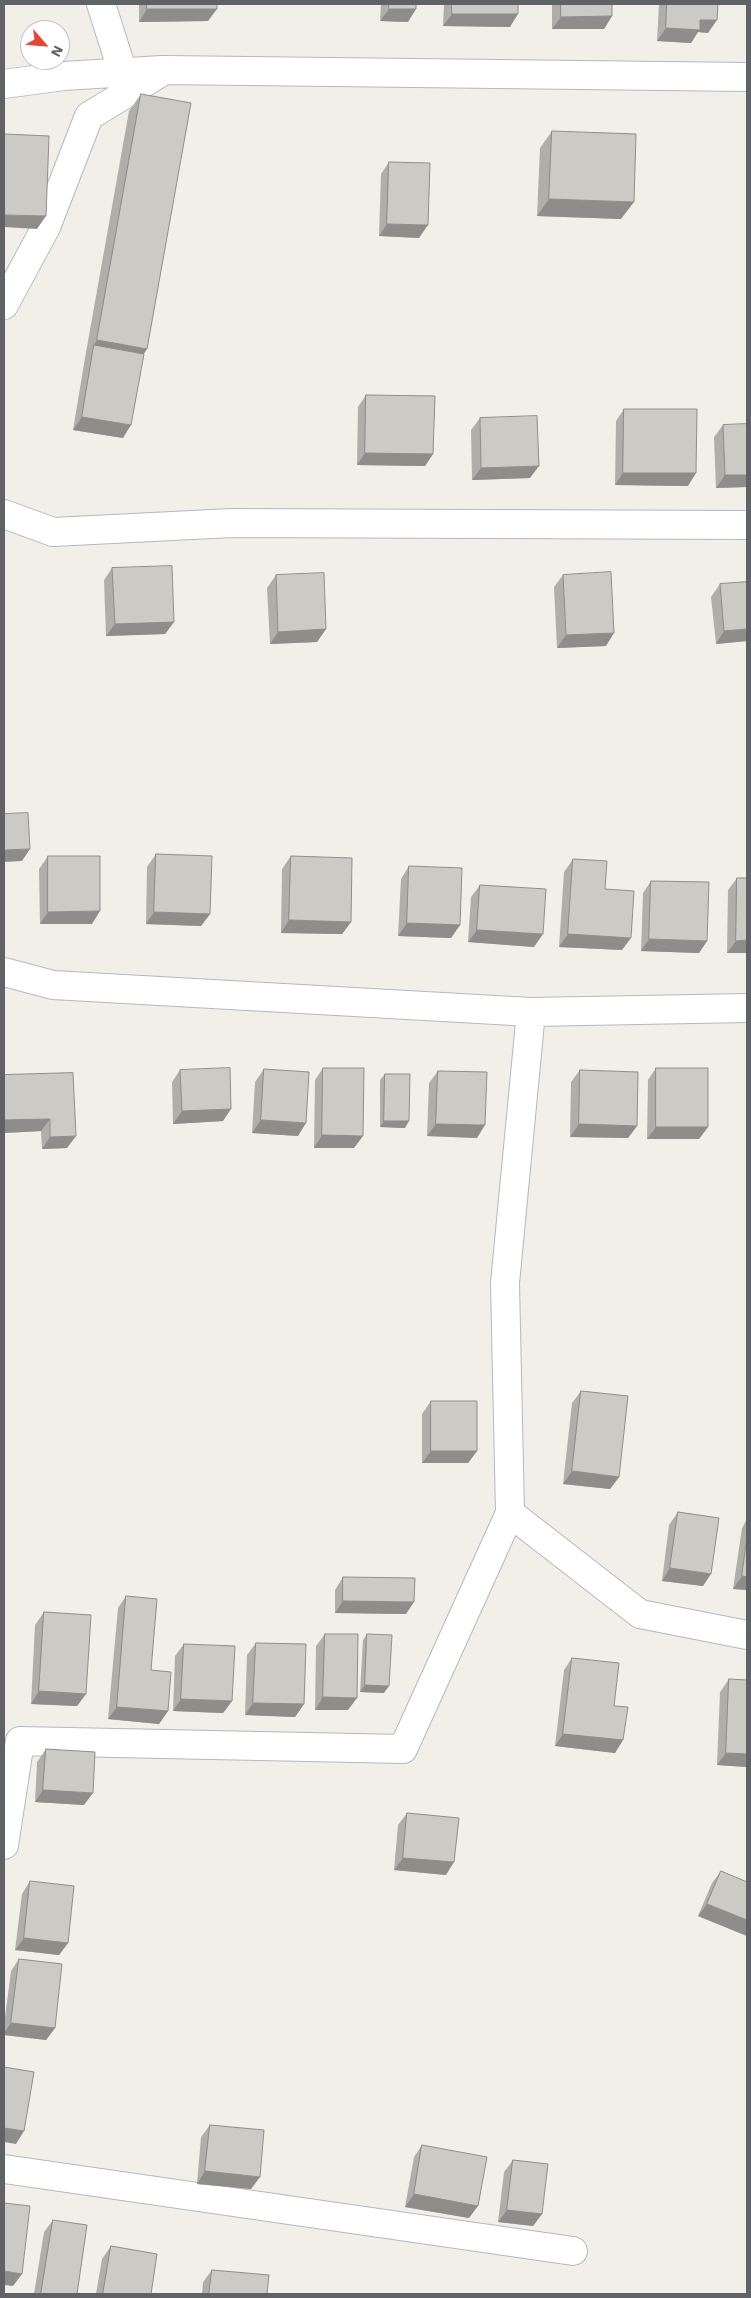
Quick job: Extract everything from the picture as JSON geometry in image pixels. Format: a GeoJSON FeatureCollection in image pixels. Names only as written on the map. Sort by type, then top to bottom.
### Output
{"type":"FeatureCollection","features":[{"type":"Feature","properties":{"kind":"street"},"geometry":{"type":"LineString","coordinates":[[101,4],[123,73]]}},
{"type":"Feature","properties":{"kind":"street"},"geometry":{"type":"LineString","coordinates":[[4,305],[46,226],[89,116],[165,70]]}},
{"type":"Feature","properties":{"kind":"street"},"geometry":{"type":"LineString","coordinates":[[4,84],[64,76],[165,70],[747,77]]}},
{"type":"Feature","properties":{"kind":"street"},"geometry":{"type":"LineString","coordinates":[[4,514],[53,532],[232,523],[747,525]]}},
{"type":"Feature","properties":{"kind":"street"},"geometry":{"type":"LineString","coordinates":[[4,972],[53,985],[531,1012],[747,1008]]}},
{"type":"Feature","properties":{"kind":"street"},"geometry":{"type":"LineString","coordinates":[[4,1845],[20,1741],[402,1749],[510,1513],[505,1283],[531,1012]]}},
{"type":"Feature","properties":{"kind":"street"},"geometry":{"type":"LineString","coordinates":[[510,1513],[640,1614],[747,1635]]}},
{"type":"Feature","properties":{"kind":"street"},"geometry":{"type":"LineString","coordinates":[[4,2169],[573,2251]]}},
{"type":"Feature","properties":{"kind":"building"},"geometry":{"type":"Polygon","coordinates":[[[147,4],[217,4],[217,9],[147,9],[147,4]]]}},
{"type":"Feature","properties":{"kind":"building"},"geometry":{"type":"Polygon","coordinates":[[[389,4],[416,4],[416,9],[389,9],[389,4]]]}},
{"type":"Feature","properties":{"kind":"building"},"geometry":{"type":"Polygon","coordinates":[[[452,4],[518,4],[518,14],[452,14],[452,4]]]}},
{"type":"Feature","properties":{"kind":"building"},"geometry":{"type":"Polygon","coordinates":[[[561,4],[612,4],[612,16],[561,17],[561,4]]]}},
{"type":"Feature","properties":{"kind":"building"},"geometry":{"type":"Polygon","coordinates":[[[667,4],[718,4],[717,20],[700,20],[700,30],[666,28],[667,4]]]}},
{"type":"Feature","properties":{"kind":"building"},"geometry":{"type":"Polygon","coordinates":[[[141,94],[191,103],[147,349],[97,340],[141,94]]]}},
{"type":"Feature","properties":{"kind":"building"},"geometry":{"type":"Polygon","coordinates":[[[552,131],[636,134],[634,202],[549,199],[552,131]]]}},
{"type":"Feature","properties":{"kind":"building"},"geometry":{"type":"Polygon","coordinates":[[[4,134],[49,136],[46,216],[4,215],[4,134]]]}},
{"type":"Feature","properties":{"kind":"building"},"geometry":{"type":"Polygon","coordinates":[[[389,162],[430,163],[428,225],[387,224],[389,162]]]}},
{"type":"Feature","properties":{"kind":"building"},"geometry":{"type":"Polygon","coordinates":[[[94,345],[144,354],[131,425],[82,417],[94,345]]]}},
{"type":"Feature","properties":{"kind":"building"},"geometry":{"type":"Polygon","coordinates":[[[366,395],[435,396],[433,454],[365,453],[366,395]]]}},
{"type":"Feature","properties":{"kind":"building"},"geometry":{"type":"Polygon","coordinates":[[[624,409],[697,409],[696,473],[623,473],[624,409]]]}},
{"type":"Feature","properties":{"kind":"building"},"geometry":{"type":"Polygon","coordinates":[[[537,416],[539,466],[481,468],[480,418],[537,416]]]}},
{"type":"Feature","properties":{"kind":"building"},"geometry":{"type":"Polygon","coordinates":[[[747,424],[747,475],[725,475],[723,425],[747,424]]]}},
{"type":"Feature","properties":{"kind":"building"},"geometry":{"type":"Polygon","coordinates":[[[172,566],[174,622],[115,624],[112,568],[172,566]]]}},
{"type":"Feature","properties":{"kind":"building"},"geometry":{"type":"Polygon","coordinates":[[[611,572],[614,633],[566,635],[563,575],[611,572]]]}},
{"type":"Feature","properties":{"kind":"building"},"geometry":{"type":"Polygon","coordinates":[[[324,573],[326,629],[278,632],[276,575],[324,573]]]}},
{"type":"Feature","properties":{"kind":"building"},"geometry":{"type":"Polygon","coordinates":[[[747,582],[747,629],[724,631],[720,584],[747,582]]]}},
{"type":"Feature","properties":{"kind":"building"},"geometry":{"type":"Polygon","coordinates":[[[28,813],[30,849],[4,850],[4,814],[28,813]]]}},
{"type":"Feature","properties":{"kind":"building"},"geometry":{"type":"Polygon","coordinates":[[[156,854],[212,856],[210,914],[154,912],[156,854]]]}},
{"type":"Feature","properties":{"kind":"building"},"geometry":{"type":"Polygon","coordinates":[[[48,856],[100,856],[100,911],[48,912],[48,856]]]}},
{"type":"Feature","properties":{"kind":"building"},"geometry":{"type":"Polygon","coordinates":[[[291,856],[352,858],[351,922],[289,920],[291,856]]]}},
{"type":"Feature","properties":{"kind":"building"},"geometry":{"type":"Polygon","coordinates":[[[573,859],[607,861],[605,889],[634,891],[631,938],[568,934],[573,859]]]}},
{"type":"Feature","properties":{"kind":"building"},"geometry":{"type":"Polygon","coordinates":[[[409,866],[462,868],[460,925],[407,923],[409,866]]]}},
{"type":"Feature","properties":{"kind":"building"},"geometry":{"type":"Polygon","coordinates":[[[737,878],[747,878],[747,940],[736,941],[737,878]]]}},
{"type":"Feature","properties":{"kind":"building"},"geometry":{"type":"Polygon","coordinates":[[[651,881],[709,882],[707,941],[649,939],[651,881]]]}},
{"type":"Feature","properties":{"kind":"building"},"geometry":{"type":"Polygon","coordinates":[[[480,885],[546,889],[543,934],[477,930],[480,885]]]}},
{"type":"Feature","properties":{"kind":"building"},"geometry":{"type":"Polygon","coordinates":[[[230,1068],[231,1109],[182,1111],[180,1070],[230,1068]]]}},
{"type":"Feature","properties":{"kind":"building"},"geometry":{"type":"Polygon","coordinates":[[[323,1068],[364,1068],[363,1136],[322,1135],[323,1068]]]}},
{"type":"Feature","properties":{"kind":"building"},"geometry":{"type":"Polygon","coordinates":[[[656,1068],[708,1068],[708,1127],[656,1127],[656,1068]]]}},
{"type":"Feature","properties":{"kind":"building"},"geometry":{"type":"Polygon","coordinates":[[[264,1069],[309,1072],[306,1123],[261,1120],[264,1069]]]}},
{"type":"Feature","properties":{"kind":"building"},"geometry":{"type":"Polygon","coordinates":[[[580,1070],[638,1072],[637,1126],[579,1124],[580,1070]]]}},
{"type":"Feature","properties":{"kind":"building"},"geometry":{"type":"Polygon","coordinates":[[[438,1071],[487,1072],[485,1125],[436,1124],[438,1071]]]}},
{"type":"Feature","properties":{"kind":"building"},"geometry":{"type":"Polygon","coordinates":[[[73,1073],[76,1136],[50,1137],[50,1119],[4,1120],[4,1075],[73,1073]]]}},
{"type":"Feature","properties":{"kind":"building"},"geometry":{"type":"Polygon","coordinates":[[[385,1074],[410,1074],[409,1121],[384,1121],[385,1074]]]}},
{"type":"Feature","properties":{"kind":"building"},"geometry":{"type":"Polygon","coordinates":[[[581,1391],[628,1396],[619,1477],[572,1471],[581,1391]]]}},
{"type":"Feature","properties":{"kind":"building"},"geometry":{"type":"Polygon","coordinates":[[[431,1401],[477,1401],[477,1451],[431,1451],[431,1401]]]}},
{"type":"Feature","properties":{"kind":"building"},"geometry":{"type":"Polygon","coordinates":[[[678,1512],[719,1518],[711,1574],[670,1568],[678,1512]]]}},
{"type":"Feature","properties":{"kind":"building"},"geometry":{"type":"Polygon","coordinates":[[[747,1537],[747,1577],[742,1576],[747,1537]]]}},
{"type":"Feature","properties":{"kind":"building"},"geometry":{"type":"Polygon","coordinates":[[[343,1577],[415,1578],[414,1602],[343,1601],[343,1577]]]}},
{"type":"Feature","properties":{"kind":"building"},"geometry":{"type":"Polygon","coordinates":[[[126,1596],[157,1599],[151,1670],[171,1672],[168,1711],[117,1707],[126,1596]]]}},
{"type":"Feature","properties":{"kind":"building"},"geometry":{"type":"Polygon","coordinates":[[[44,1612],[91,1615],[86,1694],[39,1691],[44,1612]]]}},
{"type":"Feature","properties":{"kind":"building"},"geometry":{"type":"Polygon","coordinates":[[[325,1634],[358,1634],[357,1698],[323,1697],[325,1634]]]}},
{"type":"Feature","properties":{"kind":"building"},"geometry":{"type":"Polygon","coordinates":[[[367,1634],[392,1635],[389,1686],[365,1685],[367,1634]]]}},
{"type":"Feature","properties":{"kind":"building"},"geometry":{"type":"Polygon","coordinates":[[[256,1643],[306,1644],[304,1704],[253,1703],[256,1643]]]}},
{"type":"Feature","properties":{"kind":"building"},"geometry":{"type":"Polygon","coordinates":[[[184,1644],[235,1646],[232,1701],[181,1699],[184,1644]]]}},
{"type":"Feature","properties":{"kind":"building"},"geometry":{"type":"Polygon","coordinates":[[[572,1658],[619,1663],[614,1706],[628,1707],[623,1740],[563,1734],[572,1658]]]}},
{"type":"Feature","properties":{"kind":"building"},"geometry":{"type":"Polygon","coordinates":[[[729,1679],[747,1680],[747,1754],[726,1753],[729,1679]]]}},
{"type":"Feature","properties":{"kind":"building"},"geometry":{"type":"Polygon","coordinates":[[[46,1749],[95,1752],[93,1793],[43,1790],[46,1749]]]}},
{"type":"Feature","properties":{"kind":"building"},"geometry":{"type":"Polygon","coordinates":[[[407,1813],[459,1818],[454,1862],[403,1858],[407,1813]]]}},
{"type":"Feature","properties":{"kind":"building"},"geometry":{"type":"Polygon","coordinates":[[[721,1871],[747,1882],[747,1920],[707,1904],[721,1871]]]}},
{"type":"Feature","properties":{"kind":"building"},"geometry":{"type":"Polygon","coordinates":[[[30,1881],[74,1886],[68,1943],[24,1938],[30,1881]]]}},
{"type":"Feature","properties":{"kind":"building"},"geometry":{"type":"Polygon","coordinates":[[[19,1959],[62,1964],[55,2028],[11,2023],[19,1959]]]}},
{"type":"Feature","properties":{"kind":"building"},"geometry":{"type":"Polygon","coordinates":[[[4,2067],[34,2072],[24,2131],[4,2128],[4,2067]]]}},
{"type":"Feature","properties":{"kind":"building"},"geometry":{"type":"Polygon","coordinates":[[[210,2125],[264,2130],[260,2177],[205,2171],[210,2125]]]}},
{"type":"Feature","properties":{"kind":"building"},"geometry":{"type":"Polygon","coordinates":[[[422,2145],[487,2157],[478,2206],[414,2194],[422,2145]]]}},
{"type":"Feature","properties":{"kind":"building"},"geometry":{"type":"Polygon","coordinates":[[[513,2160],[548,2164],[542,2214],[507,2210],[513,2160]]]}},
{"type":"Feature","properties":{"kind":"building"},"geometry":{"type":"Polygon","coordinates":[[[4,2203],[30,2206],[22,2274],[4,2271],[4,2203]]]}},
{"type":"Feature","properties":{"kind":"building"},"geometry":{"type":"Polygon","coordinates":[[[53,2220],[87,2225],[77,2294],[41,2294],[53,2220]]]}},
{"type":"Feature","properties":{"kind":"building"},"geometry":{"type":"Polygon","coordinates":[[[111,2246],[157,2254],[151,2294],[103,2294],[111,2246]]]}},
{"type":"Feature","properties":{"kind":"building"},"geometry":{"type":"Polygon","coordinates":[[[212,2270],[269,2275],[267,2294],[209,2294],[212,2270]]]}}]}
